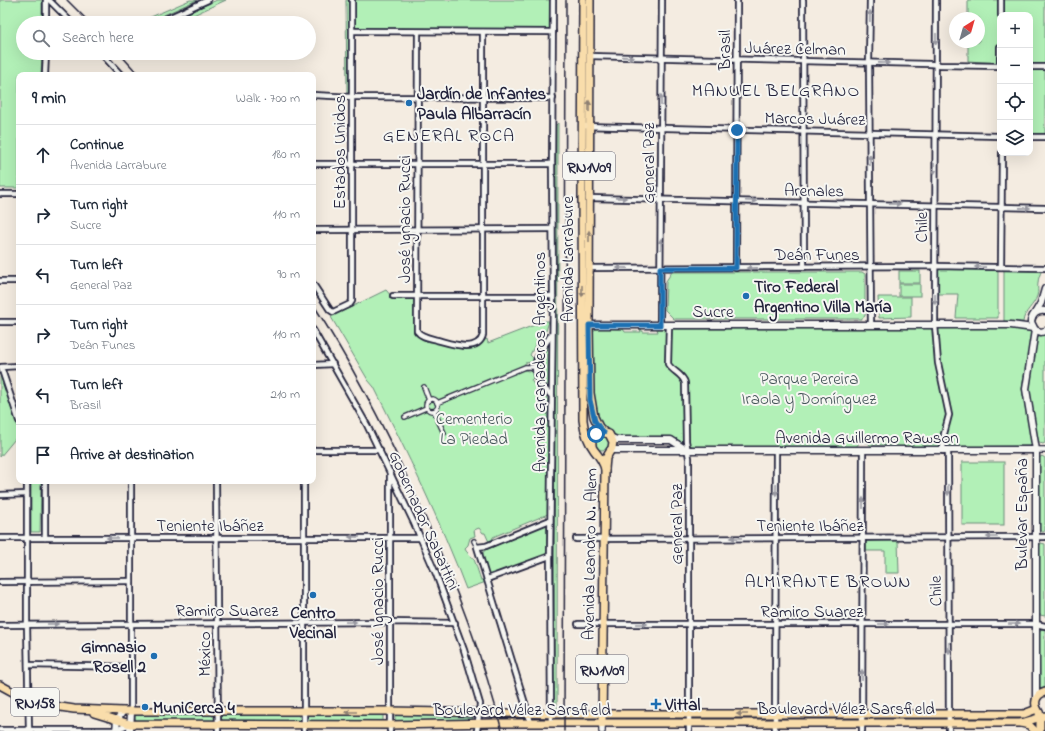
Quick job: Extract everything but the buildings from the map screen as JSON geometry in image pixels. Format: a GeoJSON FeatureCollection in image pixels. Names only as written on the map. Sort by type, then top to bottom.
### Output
{"type":"FeatureCollection","features":[{"type":"Feature","properties":{"kind":"main road","name":"Avenida Larrabure"},"geometry":{"type":"LineString","coordinates":[[583,0],[586,126]]}},
{"type":"Feature","properties":{"kind":"main road","name":"Avenida Larrabure"},"geometry":{"type":"LineString","coordinates":[[590,0],[585,198],[586,325],[590,400],[595,421],[604,432]]}},
{"type":"Feature","properties":{"kind":"main road","name":"Avenida Larrabure"},"geometry":{"type":"LineString","coordinates":[[585,198],[589,268],[583,420],[585,430],[592,445]]}},
{"type":"Feature","properties":{"kind":"main road"},"geometry":{"type":"LineString","coordinates":[[1034,329],[1031,319],[1041,303],[1045,289]]}},
{"type":"Feature","properties":{"kind":"main road"},"geometry":{"type":"LineString","coordinates":[[1035,313],[1041,310],[1045,311]]}},
{"type":"Feature","properties":{"kind":"main road","name":"Sucre"},"geometry":{"type":"LineString","coordinates":[[586,325],[1011,325],[1025,323],[1031,319]]}},
{"type":"Feature","properties":{"kind":"main road","name":"Sucre"},"geometry":{"type":"LineString","coordinates":[[1011,325],[1045,332]]}},
{"type":"Feature","properties":{"kind":"main road","name":"Bulevar España"},"geometry":{"type":"LineString","coordinates":[[1034,329],[1026,389],[1036,450],[1036,699]]}},
{"type":"Feature","properties":{"kind":"main road"},"geometry":{"type":"LineString","coordinates":[[592,445],[594,435],[599,432],[604,432]]}},
{"type":"Feature","properties":{"kind":"main road","name":"RN1V09"},"geometry":{"type":"LineString","coordinates":[[604,432],[609,434],[612,438],[613,445],[610,450]]}},
{"type":"Feature","properties":{"kind":"main road"},"geometry":{"type":"LineString","coordinates":[[612,438],[617,440],[671,440],[688,451]]}},
{"type":"Feature","properties":{"kind":"main road","name":"RN1V09"},"geometry":{"type":"LineString","coordinates":[[592,445],[605,469]]}},
{"type":"Feature","properties":{"kind":"main road"},"geometry":{"type":"LineString","coordinates":[[596,452],[605,453],[610,450]]}},
{"type":"Feature","properties":{"kind":"main road","name":"Avenida Guillermo Rawson"},"geometry":{"type":"LineString","coordinates":[[610,450],[1036,450]]}},
{"type":"Feature","properties":{"kind":"main road","name":"Avenida Leandro N. Alem"},"geometry":{"type":"LineString","coordinates":[[602,728],[605,469],[606,458],[610,450]]}},
{"type":"Feature","properties":{"kind":"main road","name":"RN158"},"geometry":{"type":"LineString","coordinates":[[0,685],[29,700],[105,716],[117,720],[130,728]]}},
{"type":"Feature","properties":{"kind":"main road"},"geometry":{"type":"LineString","coordinates":[[1040,731],[1043,716],[1037,710],[1036,699],[1040,694],[1045,692]]}},
{"type":"Feature","properties":{"kind":"main road","name":"RN158"},"geometry":{"type":"LineString","coordinates":[[74,709],[123,712]]}},
{"type":"Feature","properties":{"kind":"main road","name":"Boulevard Vélez Sarsfield"},"geometry":{"type":"LineString","coordinates":[[123,712],[390,711],[529,714],[1024,714],[1037,710]]}},
{"type":"Feature","properties":{"kind":"main road"},"geometry":{"type":"LineString","coordinates":[[116,730],[117,720],[123,712]]}},
{"type":"Feature","properties":{"kind":"main road"},"geometry":{"type":"LineString","coordinates":[[130,728],[131,712]]}},
{"type":"Feature","properties":{"kind":"main road","name":"Boulevard Vélez Sarsfield"},"geometry":{"type":"LineString","coordinates":[[130,728],[477,727],[532,723],[602,728],[862,727],[949,723],[1021,723],[1043,716]]}},
{"type":"Feature","properties":{"kind":"main road"},"geometry":{"type":"LineString","coordinates":[[1021,723],[1029,725],[1035,731]]}},
{"type":"Feature","properties":{"kind":"street"},"geometry":{"type":"LineString","coordinates":[[46,16],[47,0]]}},
{"type":"Feature","properties":{"kind":"street"},"geometry":{"type":"LineString","coordinates":[[47,0],[64,16]]}},
{"type":"Feature","properties":{"kind":"street"},"geometry":{"type":"LineString","coordinates":[[173,16],[208,0]]}},
{"type":"Feature","properties":{"kind":"street","name":"Estados Unidos"},"geometry":{"type":"LineString","coordinates":[[316,289],[330,310],[334,312],[351,304],[352,0]]}},
{"type":"Feature","properties":{"kind":"street","name":"Avenida Granaderos Argentinos"},"geometry":{"type":"LineString","coordinates":[[551,724],[550,520],[553,296],[552,164],[554,0]]}},
{"type":"Feature","properties":{"kind":"street","name":"General Paz"},"geometry":{"type":"LineString","coordinates":[[660,325],[662,0]]}},
{"type":"Feature","properties":{"kind":"street","name":"Brasil"},"geometry":{"type":"LineString","coordinates":[[736,268],[737,0]]}},
{"type":"Feature","properties":{"kind":"street"},"geometry":{"type":"LineString","coordinates":[[803,0],[804,267]]}},
{"type":"Feature","properties":{"kind":"street"},"geometry":{"type":"LineString","coordinates":[[870,0],[871,325]]}},
{"type":"Feature","properties":{"kind":"street","name":"Chile"},"geometry":{"type":"LineString","coordinates":[[936,0],[934,205],[935,326],[938,363],[949,415],[944,434],[946,451],[948,537],[949,731]]}},
{"type":"Feature","properties":{"kind":"street"},"geometry":{"type":"LineString","coordinates":[[1000,12],[1001,0]]}},
{"type":"Feature","properties":{"kind":"street"},"geometry":{"type":"LineString","coordinates":[[353,31],[553,32]]}},
{"type":"Feature","properties":{"kind":"street","name":"José Ignacio Rucci"},"geometry":{"type":"LineString","coordinates":[[418,32],[418,296],[416,327],[419,334],[464,347],[478,343],[482,337],[483,295]]}},
{"type":"Feature","properties":{"kind":"street"},"geometry":{"type":"LineString","coordinates":[[483,32],[483,295]]}},
{"type":"Feature","properties":{"kind":"street","name":"Juárez Celman"},"geometry":{"type":"LineString","coordinates":[[589,56],[997,66]]}},
{"type":"Feature","properties":{"kind":"street"},"geometry":{"type":"LineString","coordinates":[[45,72],[46,60]]}},
{"type":"Feature","properties":{"kind":"street"},"geometry":{"type":"LineString","coordinates":[[107,60],[118,72]]}},
{"type":"Feature","properties":{"kind":"street"},"geometry":{"type":"LineString","coordinates":[[1033,67],[1045,67]]}},
{"type":"Feature","properties":{"kind":"street"},"geometry":{"type":"LineString","coordinates":[[316,95],[352,97],[553,98]]}},
{"type":"Feature","properties":{"kind":"street","name":"Marcos Juárez"},"geometry":{"type":"LineString","coordinates":[[586,126],[997,136]]}},
{"type":"Feature","properties":{"kind":"street"},"geometry":{"type":"LineString","coordinates":[[1033,137],[1045,137]]}},
{"type":"Feature","properties":{"kind":"street"},"geometry":{"type":"LineString","coordinates":[[1001,267],[1002,156]]}},
{"type":"Feature","properties":{"kind":"street"},"geometry":{"type":"LineString","coordinates":[[316,164],[552,164]]}},
{"type":"Feature","properties":{"kind":"street"},"geometry":{"type":"LineString","coordinates":[[0,194],[16,194]]}},
{"type":"Feature","properties":{"kind":"street","name":"Arenales"},"geometry":{"type":"LineString","coordinates":[[585,198],[1045,208]]}},
{"type":"Feature","properties":{"kind":"street"},"geometry":{"type":"LineString","coordinates":[[316,230],[552,229]]}},
{"type":"Feature","properties":{"kind":"street","name":"Deán Funes"},"geometry":{"type":"LineString","coordinates":[[589,268],[935,266],[1045,268]]}},
{"type":"Feature","properties":{"kind":"street"},"geometry":{"type":"LineString","coordinates":[[0,281],[16,280]]}},
{"type":"Feature","properties":{"kind":"street"},"geometry":{"type":"LineString","coordinates":[[393,296],[553,296]]}},
{"type":"Feature","properties":{"kind":"street"},"geometry":{"type":"LineString","coordinates":[[0,322],[16,322]]}},
{"type":"Feature","properties":{"kind":"street","name":"General Paz"},"geometry":{"type":"LineString","coordinates":[[669,325],[668,364],[684,379],[686,441],[690,458],[690,727]]}},
{"type":"Feature","properties":{"kind":"street"},"geometry":{"type":"LineString","coordinates":[[552,333],[538,355],[536,367],[537,378],[552,396]]}},
{"type":"Feature","properties":{"kind":"street","name":"Gobernador Sabattini"},"geometry":{"type":"LineString","coordinates":[[316,335],[380,450],[421,538],[455,623],[474,680],[480,704],[477,727]]}},
{"type":"Feature","properties":{"kind":"street"},"geometry":{"type":"LineString","coordinates":[[316,365],[333,364]]}},
{"type":"Feature","properties":{"kind":"street"},"geometry":{"type":"LineString","coordinates":[[16,366],[1,367],[16,411]]}},
{"type":"Feature","properties":{"kind":"street"},"geometry":{"type":"LineString","coordinates":[[438,403],[524,367],[536,367]]}},
{"type":"Feature","properties":{"kind":"street"},"geometry":{"type":"LineString","coordinates":[[424,387],[429,400]]}},
{"type":"Feature","properties":{"kind":"street"},"geometry":{"type":"LineString","coordinates":[[429,400],[435,400],[438,403]]}},
{"type":"Feature","properties":{"kind":"street"},"geometry":{"type":"LineString","coordinates":[[429,400],[426,402],[426,408],[430,412],[434,411]]}},
{"type":"Feature","properties":{"kind":"street"},"geometry":{"type":"LineString","coordinates":[[434,411],[438,407],[438,403]]}},
{"type":"Feature","properties":{"kind":"street"},"geometry":{"type":"LineString","coordinates":[[405,417],[426,408]]}},
{"type":"Feature","properties":{"kind":"street"},"geometry":{"type":"LineString","coordinates":[[434,411],[444,433]]}},
{"type":"Feature","properties":{"kind":"street"},"geometry":{"type":"LineString","coordinates":[[316,450],[380,450]]}},
{"type":"Feature","properties":{"kind":"street","name":"Avenida Guillermo Rawson"},"geometry":{"type":"LineString","coordinates":[[1036,450],[1045,450]]}},
{"type":"Feature","properties":{"kind":"street"},"geometry":{"type":"LineString","coordinates":[[775,727],[776,451]]}},
{"type":"Feature","properties":{"kind":"street"},"geometry":{"type":"LineString","coordinates":[[862,727],[863,451]]}},
{"type":"Feature","properties":{"kind":"street","name":"José Ignacio Rucci"},"geometry":{"type":"LineString","coordinates":[[390,471],[390,728]]}},
{"type":"Feature","properties":{"kind":"street"},"geometry":{"type":"LineString","coordinates":[[27,484],[27,625],[30,730]]}},
{"type":"Feature","properties":{"kind":"street"},"geometry":{"type":"LineString","coordinates":[[45,484],[45,538]]}},
{"type":"Feature","properties":{"kind":"street"},"geometry":{"type":"LineString","coordinates":[[131,484],[131,712]]}},
{"type":"Feature","properties":{"kind":"street","name":"México"},"geometry":{"type":"LineString","coordinates":[[216,484],[218,728]]}},
{"type":"Feature","properties":{"kind":"street"},"geometry":{"type":"LineString","coordinates":[[304,484],[304,728]]}},
{"type":"Feature","properties":{"kind":"street"},"geometry":{"type":"LineString","coordinates":[[0,495],[27,494]]}},
{"type":"Feature","properties":{"kind":"street"},"geometry":{"type":"LineString","coordinates":[[477,547],[486,546],[550,520]]}},
{"type":"Feature","properties":{"kind":"street","name":"Teniente Ibáñez"},"geometry":{"type":"LineString","coordinates":[[576,539],[948,537],[1045,538]]}},
{"type":"Feature","properties":{"kind":"street","name":"Teniente Ibáñez"},"geometry":{"type":"LineString","coordinates":[[0,538],[421,538]]}},
{"type":"Feature","properties":{"kind":"street"},"geometry":{"type":"LineString","coordinates":[[474,541],[532,723]]}},
{"type":"Feature","properties":{"kind":"street"},"geometry":{"type":"LineString","coordinates":[[487,579],[550,556]]}},
{"type":"Feature","properties":{"kind":"street"},"geometry":{"type":"LineString","coordinates":[[0,582],[131,581]]}},
{"type":"Feature","properties":{"kind":"street","name":"Ramiro Suarez"},"geometry":{"type":"LineString","coordinates":[[0,625],[389,622],[455,623]]}},
{"type":"Feature","properties":{"kind":"street","name":"Ramiro Suarez"},"geometry":{"type":"LineString","coordinates":[[578,624],[862,623],[1036,624],[1045,626]]}},
{"type":"Feature","properties":{"kind":"street"},"geometry":{"type":"LineString","coordinates":[[28,665],[130,667]]}},
{"type":"Feature","properties":{"kind":"street","name":"Boulevard Vélez Sarsfield"},"geometry":{"type":"LineString","coordinates":[[0,730],[116,730],[130,728]]}},
{"type":"Feature","properties":{"kind":"green space"},"geometry":{"type":"Polygon","coordinates":[[[0,0],[40,0],[42,1],[42,16],[16,16],[16,60],[42,60],[41,72],[16,72],[16,188],[0,188],[0,0]]]}},
{"type":"Feature","properties":{"kind":"green space"},"geometry":{"type":"Polygon","coordinates":[[[190,0],[197,0],[162,16],[153,16],[190,0]]]}},
{"type":"Feature","properties":{"kind":"green space"},"geometry":{"type":"Polygon","coordinates":[[[217,0],[226,0],[191,16],[181,16],[217,0]]]}},
{"type":"Feature","properties":{"kind":"green space"},"geometry":{"type":"Polygon","coordinates":[[[346,0],[349,0],[350,94],[347,96],[346,0]]]}},
{"type":"Feature","properties":{"kind":"green space"},"geometry":{"type":"Polygon","coordinates":[[[355,0],[550,0],[550,30],[355,29],[355,0]]]}},
{"type":"Feature","properties":{"kind":"green space"},"geometry":{"type":"Polygon","coordinates":[[[968,0],[1045,0],[1045,64],[1033,64],[1033,12],[997,12],[997,63],[968,61],[968,48],[985,48],[985,12],[968,12],[968,0]]]}},
{"type":"Feature","properties":{"kind":"green space"},"geometry":{"type":"Polygon","coordinates":[[[1033,69],[1045,69],[1045,134],[1033,134],[1033,69]]]}},
{"type":"Feature","properties":{"kind":"green space"},"geometry":{"type":"Polygon","coordinates":[[[558,123],[557,712],[554,710],[556,125],[558,123]]]}},
{"type":"Feature","properties":{"kind":"green space"},"geometry":{"type":"Polygon","coordinates":[[[938,269],[998,270],[998,318],[956,318],[958,294],[938,294],[938,269]]]}},
{"type":"Feature","properties":{"kind":"green space"},"geometry":{"type":"Polygon","coordinates":[[[1004,270],[1042,270],[1038,280],[1037,296],[1034,303],[1025,315],[1023,322],[1004,321],[1004,270]]]}},
{"type":"Feature","properties":{"kind":"green space"},"geometry":{"type":"Polygon","coordinates":[[[899,271],[920,271],[920,283],[899,283],[899,271]]]}},
{"type":"Feature","properties":{"kind":"green space","name":"Tiro Federal Argentino Villa María"},"geometry":{"type":"Polygon","coordinates":[[[672,272],[862,272],[865,274],[865,316],[861,319],[674,319],[665,310],[666,281],[672,272]]]}},
{"type":"Feature","properties":{"kind":"green space"},"geometry":{"type":"Polygon","coordinates":[[[899,284],[920,284],[920,296],[899,296],[899,284]]]}},
{"type":"Feature","properties":{"kind":"green space","name":"Cementerio La Piedad"},"geometry":{"type":"Polygon","coordinates":[[[386,290],[392,297],[415,299],[414,327],[417,335],[462,349],[474,347],[487,339],[488,343],[545,321],[549,321],[546,331],[541,333],[530,355],[533,358],[533,362],[525,363],[524,370],[533,372],[534,377],[531,380],[543,398],[546,396],[548,400],[548,514],[493,537],[492,541],[489,542],[485,533],[483,533],[479,528],[474,530],[475,536],[470,538],[468,545],[465,548],[469,555],[474,559],[481,580],[485,579],[486,582],[466,589],[434,512],[374,387],[368,380],[331,317],[386,290]]]}},
{"type":"Feature","properties":{"kind":"green space"},"geometry":{"type":"Polygon","coordinates":[[[878,297],[911,297],[911,317],[879,318],[878,297]]]}},
{"type":"Feature","properties":{"kind":"green space","name":"Parque Pereira Iraola y Domínguez"},"geometry":{"type":"Polygon","coordinates":[[[598,328],[623,329],[625,332],[641,332],[641,329],[643,332],[658,332],[657,329],[667,329],[670,364],[671,329],[1011,328],[1030,330],[1032,333],[1022,389],[1032,444],[1030,446],[948,447],[945,444],[948,415],[942,444],[939,447],[887,447],[884,445],[870,445],[867,442],[860,442],[856,447],[695,447],[690,445],[688,442],[687,382],[685,378],[677,371],[683,381],[684,441],[681,442],[671,438],[616,437],[603,427],[594,399],[592,334],[594,330],[598,328]]]}},
{"type":"Feature","properties":{"kind":"green space"},"geometry":{"type":"Polygon","coordinates":[[[1038,335],[1045,335],[1045,443],[1043,444],[1038,440],[1029,392],[1029,381],[1038,335]]]}},
{"type":"Feature","properties":{"kind":"green space"},"geometry":{"type":"Polygon","coordinates":[[[548,346],[548,385],[546,385],[541,376],[540,362],[546,347],[548,346]]]}},
{"type":"Feature","properties":{"kind":"green space"},"geometry":{"type":"Polygon","coordinates":[[[0,368],[16,420],[16,439],[0,457],[0,368]]]}},
{"type":"Feature","properties":{"kind":"green space"},"geometry":{"type":"Polygon","coordinates":[[[599,436],[605,436],[609,440],[609,446],[605,450],[599,450],[595,446],[595,440],[599,436]]]}},
{"type":"Feature","properties":{"kind":"green space"},"geometry":{"type":"Polygon","coordinates":[[[1042,456],[1045,458],[1045,531],[1043,532],[1038,528],[1039,458],[1042,456]]]}},
{"type":"Feature","properties":{"kind":"green space"},"geometry":{"type":"Polygon","coordinates":[[[962,462],[1004,462],[1004,525],[962,525],[962,462]]]}},
{"type":"Feature","properties":{"kind":"green space"},"geometry":{"type":"Polygon","coordinates":[[[31,484],[41,484],[40,532],[31,532],[31,484]]]}},
{"type":"Feature","properties":{"kind":"green space"},"geometry":{"type":"Polygon","coordinates":[[[545,525],[547,527],[547,552],[545,555],[490,575],[488,574],[483,558],[483,552],[485,550],[545,525]]]}},
{"type":"Feature","properties":{"kind":"green space"},"geometry":{"type":"Polygon","coordinates":[[[898,540],[899,573],[885,573],[885,551],[866,551],[866,542],[898,540]]]}},
{"type":"Feature","properties":{"kind":"green space"},"geometry":{"type":"Polygon","coordinates":[[[1041,543],[1045,544],[1045,616],[1040,615],[1039,612],[1039,546],[1041,543]]]}},
{"type":"Feature","properties":{"kind":"green space"},"geometry":{"type":"Polygon","coordinates":[[[1040,630],[1045,630],[1045,688],[1040,690],[1039,633],[1040,630]]]}},
{"type":"Feature","properties":{"kind":"green space"},"geometry":{"type":"Polygon","coordinates":[[[383,714],[383,722],[311,722],[308,718],[309,715],[383,714]]]}},
{"type":"Feature","properties":{"kind":"green space"},"geometry":{"type":"Polygon","coordinates":[[[397,714],[471,715],[473,718],[471,721],[398,722],[395,719],[397,714]]]}},
{"type":"Feature","properties":{"kind":"green space"},"geometry":{"type":"Polygon","coordinates":[[[211,715],[215,718],[213,721],[136,721],[135,716],[211,715]]]}},
{"type":"Feature","properties":{"kind":"green space"},"geometry":{"type":"Polygon","coordinates":[[[222,715],[297,715],[301,718],[299,721],[224,722],[221,718],[222,715]]]}},
{"type":"Feature","properties":{"kind":"railway"},"geometry":{"type":"LineString","coordinates":[[67,0],[83,16]]}},
{"type":"Feature","properties":{"kind":"railway"},"geometry":{"type":"LineString","coordinates":[[564,731],[566,0]]}},
{"type":"Feature","properties":{"kind":"railway"},"geometry":{"type":"LineString","coordinates":[[125,60],[136,72]]}},
{"type":"Feature","properties":{"kind":"railway"},"geometry":{"type":"LineString","coordinates":[[316,309],[341,349],[366,395],[402,466],[426,519],[474,639],[494,700],[502,731]]}},
{"type":"Feature","properties":{"kind":"place","name":"Jardín de Infantes Paula Albarracín"},"geometry":{"type":"Point","coordinates":[409,103]}},
{"type":"Feature","properties":{"kind":"place","name":"Tiro Federal Argentino Villa María"},"geometry":{"type":"Point","coordinates":[746,296]}},
{"type":"Feature","properties":{"kind":"place","name":"Centro Vecinal"},"geometry":{"type":"Point","coordinates":[313,595]}},
{"type":"Feature","properties":{"kind":"place","name":"Gimnasio Rosell 2"},"geometry":{"type":"Point","coordinates":[154,656]}},
{"type":"Feature","properties":{"kind":"place","name":"Vittal"},"geometry":{"type":"Point","coordinates":[656,704]}},
{"type":"Feature","properties":{"kind":"place","name":"MuniCerca 4"},"geometry":{"type":"Point","coordinates":[145,707]}},
{"type":"Feature","properties":{"kind":"district","name":"MANUEL BELGRANO"},"geometry":{"type":"Point","coordinates":[776,90]}},
{"type":"Feature","properties":{"kind":"district","name":"GENERAL ROCA"},"geometry":{"type":"Point","coordinates":[449,135]}},
{"type":"Feature","properties":{"kind":"district","name":"ALMIRANTE BROWN"},"geometry":{"type":"Point","coordinates":[828,581]}},
{"type":"Feature","properties":{"kind":"route"},"geometry":{"type":"LineString","coordinates":[[596,434],[599,432],[604,432],[600,430],[591,409],[589,325],[660,325],[660,268],[736,268],[737,130]]}}]}
